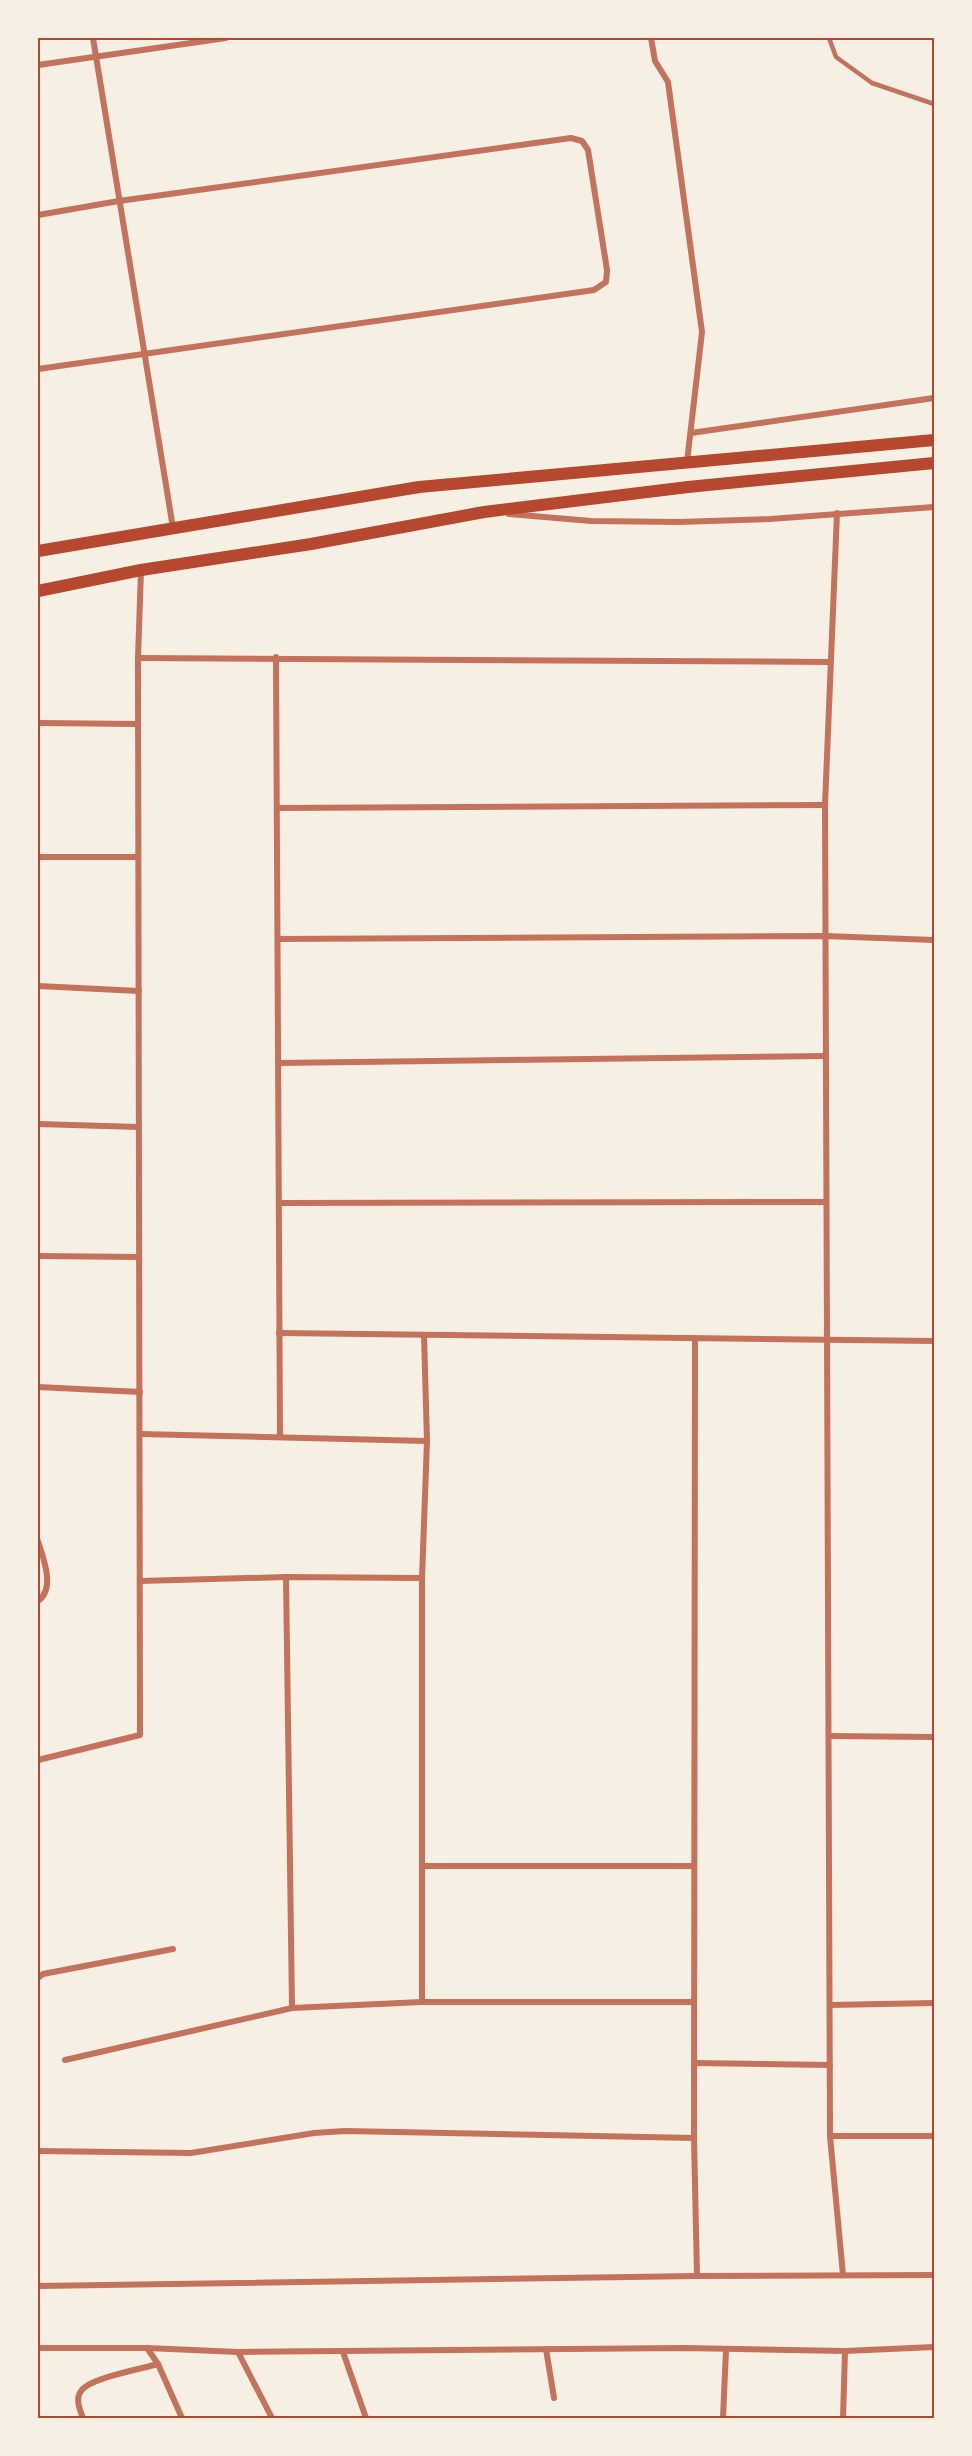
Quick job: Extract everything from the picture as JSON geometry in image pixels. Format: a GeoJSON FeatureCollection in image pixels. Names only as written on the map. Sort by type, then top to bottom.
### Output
{"type":"FeatureCollection","features":[{"type":"Feature","properties":{"kind":"main road"},"geometry":{"type":"LineString","coordinates":[[38,551],[419,487],[934,440]]}},
{"type":"Feature","properties":{"kind":"main road"},"geometry":{"type":"LineString","coordinates":[[38,591],[141,570],[311,544],[484,512],[934,463]]}},
{"type":"Feature","properties":{"kind":"street"},"geometry":{"type":"LineString","coordinates":[[93,38],[173,530]]}},
{"type":"Feature","properties":{"kind":"street"},"geometry":{"type":"LineString","coordinates":[[38,65],[226,38]]}},
{"type":"Feature","properties":{"kind":"street"},"geometry":{"type":"LineString","coordinates":[[651,38],[655,61],[668,82],[702,332],[687,462]]}},
{"type":"Feature","properties":{"kind":"street"},"geometry":{"type":"LineString","coordinates":[[38,215],[119,201],[571,138],[582,141],[588,150],[607,270],[606,282],[594,290],[144,352],[38,369]]}},
{"type":"Feature","properties":{"kind":"street"},"geometry":{"type":"LineString","coordinates":[[691,433],[934,398]]}},
{"type":"Feature","properties":{"kind":"street"},"geometry":{"type":"LineString","coordinates":[[484,512],[591,521],[635,522],[770,519],[934,507]]}},
{"type":"Feature","properties":{"kind":"street"},"geometry":{"type":"LineString","coordinates":[[837,513],[829,662],[825,806],[825,1056],[830,2136],[843,2275]]}},
{"type":"Feature","properties":{"kind":"street"},"geometry":{"type":"LineString","coordinates":[[38,1760],[140,1735],[138,658],[141,570]]}},
{"type":"Feature","properties":{"kind":"street"},"geometry":{"type":"LineString","coordinates":[[276,657],[280,1437]]}},
{"type":"Feature","properties":{"kind":"street"},"geometry":{"type":"LineString","coordinates":[[138,658],[829,662]]}},
{"type":"Feature","properties":{"kind":"street"},"geometry":{"type":"LineString","coordinates":[[38,723],[138,724]]}},
{"type":"Feature","properties":{"kind":"street"},"geometry":{"type":"LineString","coordinates":[[277,808],[825,806]]}},
{"type":"Feature","properties":{"kind":"street"},"geometry":{"type":"LineString","coordinates":[[38,857],[138,857]]}},
{"type":"Feature","properties":{"kind":"street"},"geometry":{"type":"LineString","coordinates":[[278,939],[825,936],[934,940]]}},
{"type":"Feature","properties":{"kind":"street"},"geometry":{"type":"LineString","coordinates":[[38,986],[139,991]]}},
{"type":"Feature","properties":{"kind":"street"},"geometry":{"type":"LineString","coordinates":[[278,1062],[825,1056]]}},
{"type":"Feature","properties":{"kind":"street"},"geometry":{"type":"LineString","coordinates":[[38,1124],[139,1127]]}},
{"type":"Feature","properties":{"kind":"street"},"geometry":{"type":"LineString","coordinates":[[279,1203],[826,1202]]}},
{"type":"Feature","properties":{"kind":"street"},"geometry":{"type":"LineString","coordinates":[[38,1256],[139,1257]]}},
{"type":"Feature","properties":{"kind":"street"},"geometry":{"type":"LineString","coordinates":[[279,1333],[934,1341]]}},
{"type":"Feature","properties":{"kind":"street"},"geometry":{"type":"LineString","coordinates":[[422,2002],[422,1578],[427,1441],[424,1335]]}},
{"type":"Feature","properties":{"kind":"street"},"geometry":{"type":"LineString","coordinates":[[695,1338],[694,2138],[697,2276]]}},
{"type":"Feature","properties":{"kind":"street"},"geometry":{"type":"LineString","coordinates":[[38,1387],[140,1392]]}},
{"type":"Feature","properties":{"kind":"street"},"geometry":{"type":"LineString","coordinates":[[140,1434],[427,1441]]}},
{"type":"Feature","properties":{"kind":"street"},"geometry":{"type":"LineString","coordinates":[[38,1541],[46,1568],[47,1586],[42,1598],[38,1601]]}},
{"type":"Feature","properties":{"kind":"street"},"geometry":{"type":"LineString","coordinates":[[140,1581],[286,1577],[422,1578]]}},
{"type":"Feature","properties":{"kind":"street"},"geometry":{"type":"LineString","coordinates":[[286,1577],[292,2008]]}},
{"type":"Feature","properties":{"kind":"street"},"geometry":{"type":"LineString","coordinates":[[829,1736],[934,1737]]}},
{"type":"Feature","properties":{"kind":"street"},"geometry":{"type":"LineString","coordinates":[[423,1866],[694,1866]]}},
{"type":"Feature","properties":{"kind":"street"},"geometry":{"type":"LineString","coordinates":[[38,1978],[44,1974],[173,1948]]}},
{"type":"Feature","properties":{"kind":"street"},"geometry":{"type":"LineString","coordinates":[[65,2060],[292,2008],[422,2002],[694,2002]]}},
{"type":"Feature","properties":{"kind":"street"},"geometry":{"type":"LineString","coordinates":[[830,2005],[934,2003]]}},
{"type":"Feature","properties":{"kind":"street"},"geometry":{"type":"LineString","coordinates":[[694,2062],[830,2065]]}},
{"type":"Feature","properties":{"kind":"street"},"geometry":{"type":"LineString","coordinates":[[38,2151],[192,2153],[314,2133],[345,2131],[694,2138]]}},
{"type":"Feature","properties":{"kind":"street"},"geometry":{"type":"LineString","coordinates":[[830,2136],[934,2136]]}},
{"type":"Feature","properties":{"kind":"street"},"geometry":{"type":"LineString","coordinates":[[38,2286],[697,2276],[934,2275]]}},
{"type":"Feature","properties":{"kind":"street"},"geometry":{"type":"LineString","coordinates":[[38,2348],[343,2352],[546,2349],[845,2351],[934,2347]]}},
{"type":"Feature","properties":{"kind":"street"},"geometry":{"type":"LineString","coordinates":[[147,2348],[158,2364],[182,2418]]}},
{"type":"Feature","properties":{"kind":"street"},"geometry":{"type":"LineString","coordinates":[[546,2349],[554,2398]]}},
{"type":"Feature","properties":{"kind":"street"},"geometry":{"type":"LineString","coordinates":[[723,2418],[726,2350]]}},
{"type":"Feature","properties":{"kind":"street"},"geometry":{"type":"LineString","coordinates":[[843,2418],[845,2351]]}},
{"type":"Feature","properties":{"kind":"street"},"geometry":{"type":"LineString","coordinates":[[238,2352],[272,2418]]}},
{"type":"Feature","properties":{"kind":"street"},"geometry":{"type":"LineString","coordinates":[[343,2352],[366,2418]]}},
{"type":"Feature","properties":{"kind":"street"},"geometry":{"type":"LineString","coordinates":[[83,2418],[78,2401],[80,2392],[89,2384],[158,2364]]}},
{"type":"Feature","properties":{"kind":"lane"},"geometry":{"type":"LineString","coordinates":[[829,38],[836,57],[872,83],[934,104]]}}]}
